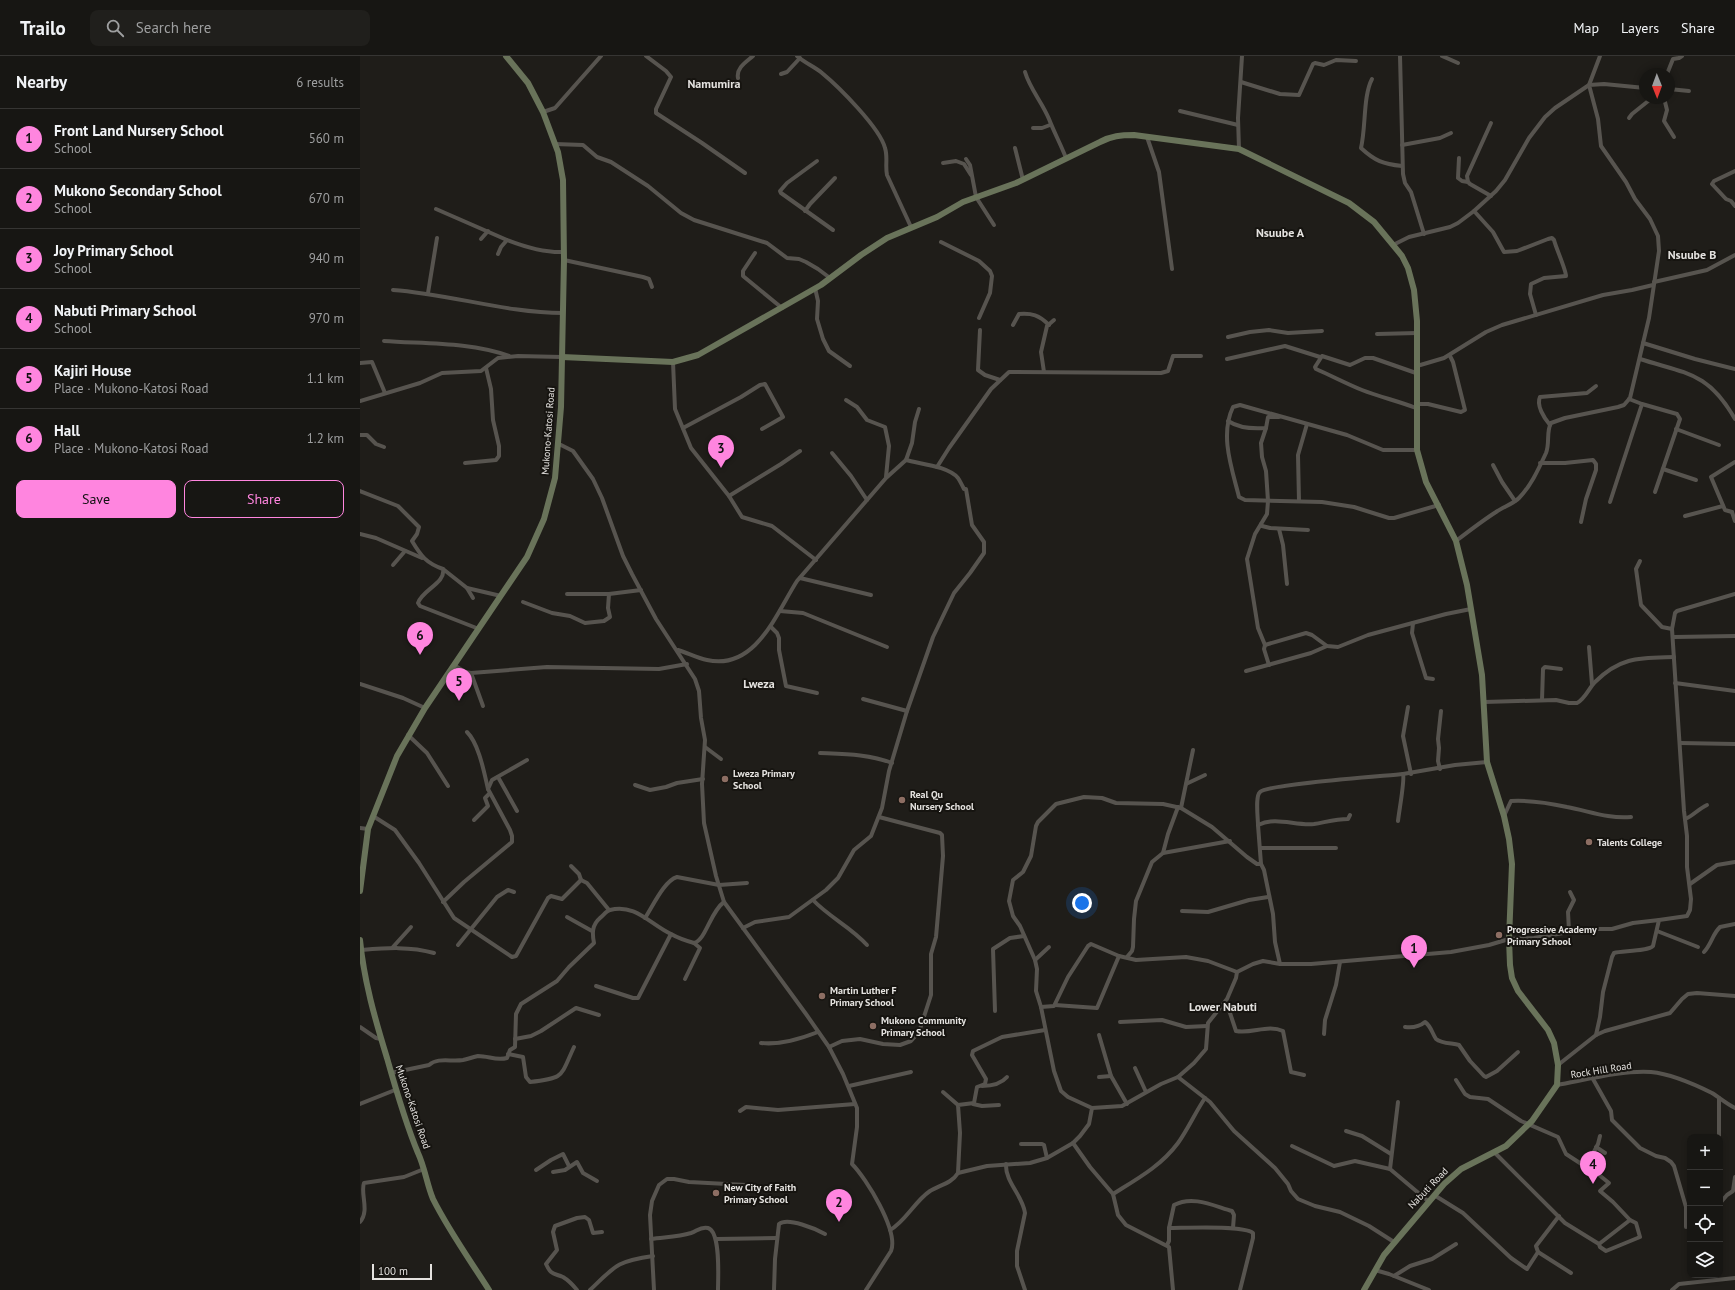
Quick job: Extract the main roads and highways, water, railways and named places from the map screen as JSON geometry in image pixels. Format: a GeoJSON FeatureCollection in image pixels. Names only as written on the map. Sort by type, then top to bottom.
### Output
{"type":"FeatureCollection","features":[{"type":"Feature","properties":{"kind":"place","name":"Joy Primary School"},"geometry":{"type":"Point","coordinates":[721,468]}},
{"type":"Feature","properties":{"kind":"place","name":"Hall"},"geometry":{"type":"Point","coordinates":[420,655]}},
{"type":"Feature","properties":{"kind":"place","name":"Kajiri House"},"geometry":{"type":"Point","coordinates":[459,701]}},
{"type":"Feature","properties":{"kind":"place","name":"Lweza Primary School"},"geometry":{"type":"Point","coordinates":[725,779]}},
{"type":"Feature","properties":{"kind":"place","name":"Real Qu Nursery School"},"geometry":{"type":"Point","coordinates":[902,800]}},
{"type":"Feature","properties":{"kind":"place","name":"Talents College"},"geometry":{"type":"Point","coordinates":[1589,842]}},
{"type":"Feature","properties":{"kind":"place","name":"Progressive Academy Primary School"},"geometry":{"type":"Point","coordinates":[1499,935]}},
{"type":"Feature","properties":{"kind":"place","name":"Front Land Nursery School"},"geometry":{"type":"Point","coordinates":[1414,968]}},
{"type":"Feature","properties":{"kind":"place","name":"Martin Luther F Primary School"},"geometry":{"type":"Point","coordinates":[822,996]}},
{"type":"Feature","properties":{"kind":"place","name":"Mukono Community Primary School"},"geometry":{"type":"Point","coordinates":[873,1026]}},
{"type":"Feature","properties":{"kind":"place","name":"Nabuti Primary School"},"geometry":{"type":"Point","coordinates":[1593,1184]}},
{"type":"Feature","properties":{"kind":"place","name":"New City of Faith Primary School"},"geometry":{"type":"Point","coordinates":[716,1193]}},
{"type":"Feature","properties":{"kind":"place","name":"Mukono Secondary School"},"geometry":{"type":"Point","coordinates":[839,1222]}},
{"type":"Feature","properties":{"kind":"district","name":"Namumira"},"geometry":{"type":"Point","coordinates":[714,83]}},
{"type":"Feature","properties":{"kind":"district","name":"Nsuube A"},"geometry":{"type":"Point","coordinates":[1280,232]}},
{"type":"Feature","properties":{"kind":"district","name":"Nsuube B"},"geometry":{"type":"Point","coordinates":[1692,254]}},
{"type":"Feature","properties":{"kind":"district","name":"Lweza"},"geometry":{"type":"Point","coordinates":[759,683]}},
{"type":"Feature","properties":{"kind":"district","name":"Lower Nabuti"},"geometry":{"type":"Point","coordinates":[1223,1006]}}]}
